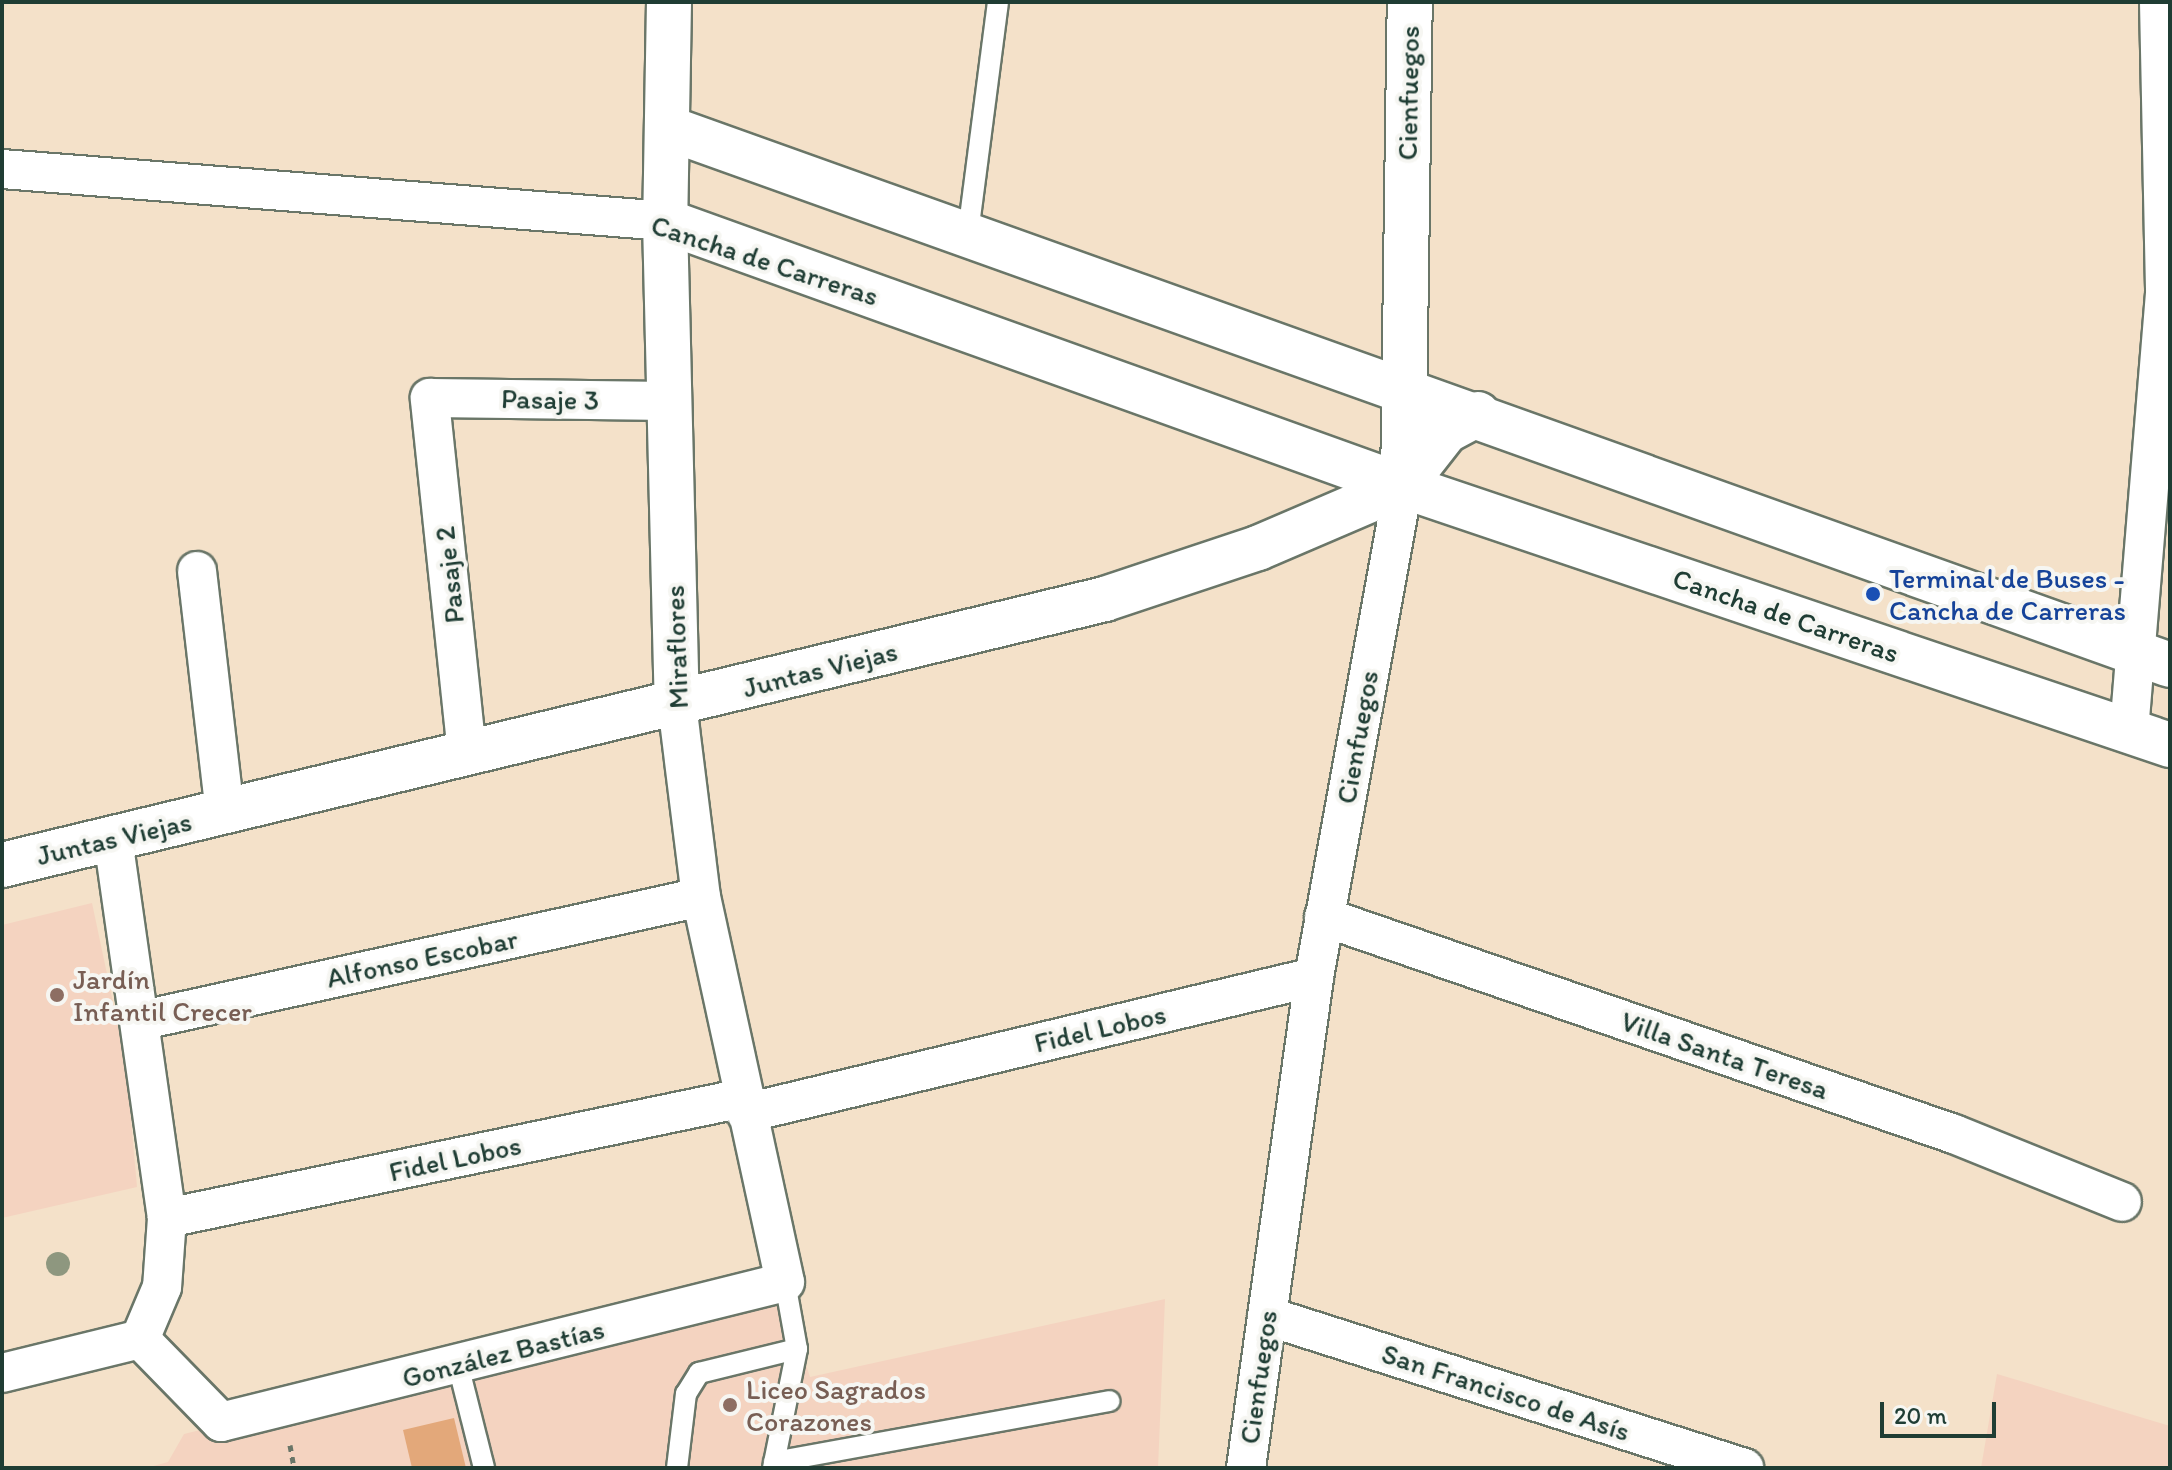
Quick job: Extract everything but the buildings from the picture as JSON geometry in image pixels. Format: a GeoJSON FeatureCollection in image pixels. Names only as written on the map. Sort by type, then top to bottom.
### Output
{"type":"FeatureCollection","features":[{"type":"Feature","properties":{"kind":"street","name":"Miraflores"},"geometry":{"type":"LineString","coordinates":[[669,2],[665,221],[677,704],[701,897],[785,1282]]}},
{"type":"Feature","properties":{"kind":"street","name":"Cienfuegos"},"geometry":{"type":"LineString","coordinates":[[1246,1468],[1314,977],[1403,486],[1401,385],[1410,2]]}},
{"type":"Feature","properties":{"kind":"street"},"geometry":{"type":"LineString","coordinates":[[2129,731],[2154,660],[2165,289],[2159,2]]}},
{"type":"Feature","properties":{"kind":"street"},"geometry":{"type":"LineString","coordinates":[[668,128],[1401,385],[2154,660]]}},
{"type":"Feature","properties":{"kind":"street","name":"Cancha de Carreras"},"geometry":{"type":"LineString","coordinates":[[2,169],[665,221],[1403,486],[2170,745]]}},
{"type":"Feature","properties":{"kind":"street","name":"Pasaje 3"},"geometry":{"type":"LineString","coordinates":[[430,398],[670,401]]}},
{"type":"Feature","properties":{"kind":"street","name":"Pasaje 2"},"geometry":{"type":"LineString","coordinates":[[430,398],[467,753]]}},
{"type":"Feature","properties":{"kind":"street"},"geometry":{"type":"LineString","coordinates":[[1403,486],[1446,431],[1478,414]]}},
{"type":"Feature","properties":{"kind":"street","name":"Juntas Viejas"},"geometry":{"type":"LineString","coordinates":[[2,865],[1105,599],[1258,548],[1403,486]]}},
{"type":"Feature","properties":{"kind":"street","name":"Juntas Viejas"},"geometry":{"type":"LineString","coordinates":[[197,571],[225,812]]}},
{"type":"Feature","properties":{"kind":"street"},"geometry":{"type":"LineString","coordinates":[[2,1373],[140,1339],[162,1287],[167,1218],[143,1020],[113,839]]}},
{"type":"Feature","properties":{"kind":"street","name":"Alfonso Escobar"},"geometry":{"type":"LineString","coordinates":[[143,1020],[701,897]]}},
{"type":"Feature","properties":{"kind":"street","name":"Villa Santa Teresa"},"geometry":{"type":"LineString","coordinates":[[1324,917],[1954,1134],[2122,1202]]}},
{"type":"Feature","properties":{"kind":"street","name":"Fidel Lobos"},"geometry":{"type":"LineString","coordinates":[[167,1218],[744,1105],[1314,977]]}},
{"type":"Feature","properties":{"kind":"street","name":"González Bastías"},"geometry":{"type":"LineString","coordinates":[[140,1339],[221,1422],[785,1282]]}},
{"type":"Feature","properties":{"kind":"street","name":"San Francisco de Asís"},"geometry":{"type":"LineString","coordinates":[[1267,1316],[1744,1468]]}},
{"type":"Feature","properties":{"kind":"lane"},"geometry":{"type":"LineString","coordinates":[[968,233],[998,2]]}},
{"type":"Feature","properties":{"kind":"lane"},"geometry":{"type":"LineString","coordinates":[[785,1282],[797,1349],[774,1465],[1109,1401]]}},
{"type":"Feature","properties":{"kind":"lane"},"geometry":{"type":"LineString","coordinates":[[677,1468],[686,1394],[699,1373],[797,1349]]}},
{"type":"Feature","properties":{"kind":"lane"},"geometry":{"type":"LineString","coordinates":[[458,1365],[484,1468]]}},
{"type":"Feature","properties":{"kind":"shaded area","name":"Jardín Infantil Crecer"},"geometry":{"type":"Polygon","coordinates":[[[92,903],[126,1064],[137,1187],[2,1218],[2,925],[92,903]]]}},
{"type":"Feature","properties":{"kind":"shaded area","name":"Liceo Sagrados Corazones"},"geometry":{"type":"Polygon","coordinates":[[[781,1287],[810,1377],[1165,1299],[1158,1468],[146,1468],[168,1462],[184,1434],[781,1287]]]}},
{"type":"Feature","properties":{"kind":"shaded area"},"geometry":{"type":"Polygon","coordinates":[[[1997,1374],[2170,1426],[2170,1468],[1981,1468],[1997,1374]]]}},
{"type":"Feature","properties":{"kind":"place","name":"Terminal de Buses - Cancha de Carreras"},"geometry":{"type":"Point","coordinates":[1873,594]}},
{"type":"Feature","properties":{"kind":"place","name":"Jardín Infantil Crecer"},"geometry":{"type":"Point","coordinates":[57,995]}},
{"type":"Feature","properties":{"kind":"place","name":"Liceo Sagrados Corazones"},"geometry":{"type":"Point","coordinates":[730,1405]}}]}
